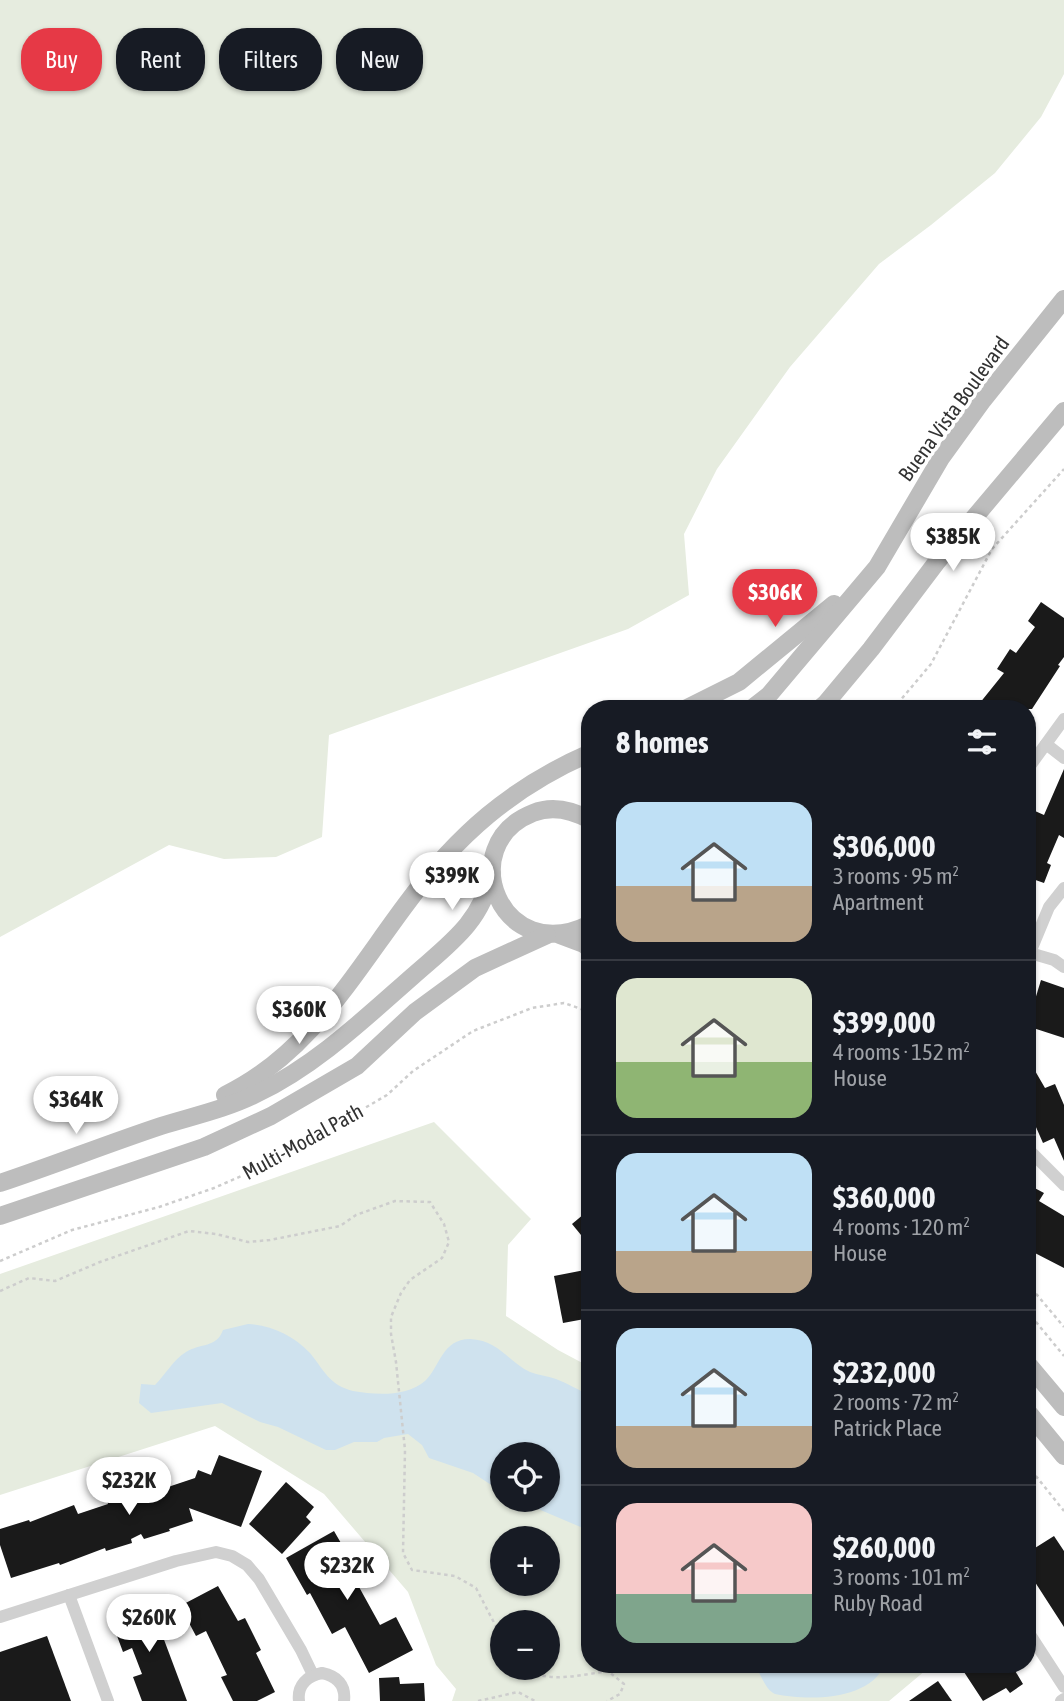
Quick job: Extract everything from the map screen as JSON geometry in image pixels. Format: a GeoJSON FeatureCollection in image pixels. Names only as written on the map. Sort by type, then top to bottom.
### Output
{"type":"FeatureCollection","features":[{"type":"Feature","properties":{"kind":"main road","name":"Buena Vista Boulevard"},"geometry":{"type":"LineString","coordinates":[[763,700],[877,567],[941,458],[983,400],[1064,299]]}},
{"type":"Feature","properties":{"kind":"main road"},"geometry":{"type":"LineString","coordinates":[[828,700],[936,563],[1064,411]]}},
{"type":"Feature","properties":{"kind":"main road"},"geometry":{"type":"LineString","coordinates":[[703,700],[739,682],[877,567]]}},
{"type":"Feature","properties":{"kind":"main road"},"geometry":{"type":"LineString","coordinates":[[164,1125],[246,1085],[302,1041],[453,847],[502,802],[552,769],[581,757]]}},
{"type":"Feature","properties":{"kind":"main road"},"geometry":{"type":"LineString","coordinates":[[560,809],[581,815]]}},
{"type":"Feature","properties":{"kind":"main road"},"geometry":{"type":"LineString","coordinates":[[581,810],[540,810],[523,817],[507,830],[497,846],[492,865],[493,884],[500,903],[512,918],[528,929],[581,943]]}},
{"type":"Feature","properties":{"kind":"main road"},"geometry":{"type":"LineString","coordinates":[[0,1183],[164,1125],[201,1116],[257,1094],[306,1064],[347,1034],[449,945],[480,910],[492,873]]}},
{"type":"Feature","properties":{"kind":"main road"},"geometry":{"type":"LineString","coordinates":[[0,1216],[204,1147],[271,1116],[357,1066],[415,1012],[475,968],[553,935],[581,928]]}},
{"type":"Feature","properties":{"kind":"main road"},"geometry":{"type":"LineString","coordinates":[[1036,1374],[1064,1407]]}},
{"type":"Feature","properties":{"kind":"main road"},"geometry":{"type":"LineString","coordinates":[[1036,1422],[1064,1456]]}},
{"type":"Feature","properties":{"kind":"street"},"geometry":{"type":"LineString","coordinates":[[1036,758],[1064,719]]}},
{"type":"Feature","properties":{"kind":"street"},"geometry":{"type":"LineString","coordinates":[[1046,744],[1064,758]]}},
{"type":"Feature","properties":{"kind":"street"},"geometry":{"type":"LineString","coordinates":[[1036,938],[1049,907],[1064,888]]}},
{"type":"Feature","properties":{"kind":"street"},"geometry":{"type":"LineString","coordinates":[[1036,958],[1054,960],[1064,967]]}},
{"type":"Feature","properties":{"kind":"street"},"geometry":{"type":"LineString","coordinates":[[1036,1157],[1064,1185]]}},
{"type":"Feature","properties":{"kind":"street"},"geometry":{"type":"LineString","coordinates":[[0,1617],[200,1554],[216,1552],[232,1556],[247,1565],[259,1579],[313,1675]]}},
{"type":"Feature","properties":{"kind":"street"},"geometry":{"type":"LineString","coordinates":[[69,1595],[108,1701]]}},
{"type":"Feature","properties":{"kind":"street"},"geometry":{"type":"LineString","coordinates":[[1036,1644],[1064,1687]]}},
{"type":"Feature","properties":{"kind":"street"},"geometry":{"type":"LineString","coordinates":[[299,1701],[300,1688],[305,1680],[322,1673],[338,1680],[343,1687],[344,1701]]}},
{"type":"Feature","properties":{"kind":"path"},"geometry":{"type":"LineString","coordinates":[[900,700],[930,664],[992,549],[1064,469]]}},
{"type":"Feature","properties":{"kind":"path","name":"Multi-Modal Path"},"geometry":{"type":"LineString","coordinates":[[0,1261],[72,1230],[159,1207],[214,1188],[271,1163],[387,1095],[413,1071],[473,1031],[532,1008],[564,1003],[581,1009]]}},
{"type":"Feature","properties":{"kind":"path"},"geometry":{"type":"LineString","coordinates":[[0,1291],[29,1278],[55,1281],[189,1231],[248,1242],[270,1240],[340,1226],[356,1215],[396,1201],[430,1202],[444,1224],[449,1242],[442,1258],[410,1280],[391,1317],[405,1450],[403,1553],[412,1570],[455,1576],[476,1588],[490,1615]]}},
{"type":"Feature","properties":{"kind":"path"},"geometry":{"type":"LineString","coordinates":[[1036,1294],[1064,1327]]}},
{"type":"Feature","properties":{"kind":"path"},"geometry":{"type":"LineString","coordinates":[[1036,1322],[1064,1356]]}},
{"type":"Feature","properties":{"kind":"path"},"geometry":{"type":"LineString","coordinates":[[1036,1476],[1064,1511]]}},
{"type":"Feature","properties":{"kind":"path"},"geometry":{"type":"LineString","coordinates":[[560,1677],[592,1673]]}},
{"type":"Feature","properties":{"kind":"path"},"geometry":{"type":"LineString","coordinates":[[607,1701],[620,1693],[624,1684],[610,1673]]}},
{"type":"Feature","properties":{"kind":"path"},"geometry":{"type":"LineString","coordinates":[[478,1701],[518,1692],[535,1701]]}},
{"type":"Feature","properties":{"kind":"shaded area"},"geometry":{"type":"Polygon","coordinates":[[[0,0],[1064,0],[1064,74],[1041,117],[995,173],[879,264],[790,367],[717,469],[684,534],[689,595],[628,629],[329,735],[322,837],[276,857],[224,859],[169,845],[0,937],[0,0]]]}},
{"type":"Feature","properties":{"kind":"shaded area"},"geometry":{"type":"Polygon","coordinates":[[[434,1122],[531,1219],[508,1245],[506,1316],[581,1362],[581,1673],[922,1673],[889,1701],[452,1701],[456,1689],[436,1665],[408,1592],[324,1494],[215,1426],[0,1495],[0,1274],[434,1122]]]}},
{"type":"Feature","properties":{"kind":"water"},"geometry":{"type":"Polygon","coordinates":[[[248,1324],[274,1329],[304,1347],[338,1385],[353,1391],[391,1394],[409,1390],[425,1381],[453,1344],[461,1340],[480,1340],[496,1347],[522,1368],[581,1391],[581,1527],[545,1512],[560,1512],[560,1442],[490,1442],[490,1484],[473,1473],[429,1458],[422,1445],[408,1434],[384,1438],[377,1442],[354,1442],[335,1450],[326,1450],[222,1403],[151,1413],[139,1403],[141,1384],[155,1385],[181,1355],[217,1340],[223,1330],[248,1324]]]}},
{"type":"Feature","properties":{"kind":"water"},"geometry":{"type":"Polygon","coordinates":[[[759,1673],[879,1673],[866,1685],[837,1696],[789,1696],[775,1694],[766,1686],[759,1673]]]}},
{"type":"Feature","properties":{"kind":"building"},"geometry":{"type":"Polygon","coordinates":[[[1041,602],[1064,618],[1064,657],[1058,665],[1060,666],[1036,703],[1036,700],[982,700],[1004,673],[997,669],[1010,649],[1016,653],[1035,627],[1028,621],[1041,602]]]}},
{"type":"Feature","properties":{"kind":"building"},"geometry":{"type":"Polygon","coordinates":[[[1064,769],[1064,838],[1059,835],[1047,863],[1051,865],[1044,883],[1036,880],[1036,811],[1044,815],[1064,769]]]}},
{"type":"Feature","properties":{"kind":"building"},"geometry":{"type":"Polygon","coordinates":[[[1041,980],[1064,988],[1064,1038],[1036,1029],[1036,996],[1041,980]]]}},
{"type":"Feature","properties":{"kind":"building"},"geometry":{"type":"Polygon","coordinates":[[[1036,1072],[1045,1088],[1055,1084],[1064,1105],[1064,1161],[1054,1138],[1043,1143],[1036,1127],[1036,1072]]]}},
{"type":"Feature","properties":{"kind":"building"},"geometry":{"type":"Polygon","coordinates":[[[1036,1189],[1044,1193],[1039,1201],[1064,1216],[1064,1268],[1036,1254],[1036,1189]]]}},
{"type":"Feature","properties":{"kind":"building"},"geometry":{"type":"Polygon","coordinates":[[[581,1216],[581,1235],[572,1224],[581,1216]]]}},
{"type":"Feature","properties":{"kind":"building"},"geometry":{"type":"Polygon","coordinates":[[[581,1271],[581,1320],[563,1323],[554,1276],[581,1271]]]}},
{"type":"Feature","properties":{"kind":"building"},"geometry":{"type":"Polygon","coordinates":[[[219,1455],[262,1471],[241,1527],[189,1508],[193,1521],[169,1529],[170,1531],[144,1539],[141,1534],[131,1539],[132,1543],[106,1551],[105,1548],[60,1565],[59,1563],[11,1578],[0,1545],[0,1529],[29,1520],[30,1522],[74,1505],[78,1514],[108,1504],[105,1494],[128,1487],[129,1490],[165,1479],[168,1487],[195,1478],[198,1470],[211,1475],[219,1455]]]}},
{"type":"Feature","properties":{"kind":"building"},"geometry":{"type":"Polygon","coordinates":[[[286,1482],[314,1507],[306,1517],[311,1522],[282,1554],[249,1524],[286,1482]]]}},
{"type":"Feature","properties":{"kind":"building"},"geometry":{"type":"Polygon","coordinates":[[[334,1531],[353,1564],[348,1567],[380,1625],[396,1617],[413,1650],[369,1673],[345,1627],[332,1634],[310,1593],[307,1595],[286,1558],[334,1531]]]}},
{"type":"Feature","properties":{"kind":"building"},"geometry":{"type":"Polygon","coordinates":[[[1054,1536],[1064,1551],[1064,1627],[1036,1584],[1036,1547],[1054,1536]]]}},
{"type":"Feature","properties":{"kind":"building"},"geometry":{"type":"Polygon","coordinates":[[[218,1586],[238,1621],[245,1618],[261,1650],[256,1653],[275,1692],[257,1701],[233,1701],[221,1677],[227,1675],[206,1631],[196,1636],[180,1606],[218,1586]]]}},
{"type":"Feature","properties":{"kind":"building"},"geometry":{"type":"Polygon","coordinates":[[[153,1602],[187,1701],[142,1701],[133,1677],[142,1674],[132,1648],[123,1652],[110,1617],[153,1602]]]}},
{"type":"Feature","properties":{"kind":"building"},"geometry":{"type":"Polygon","coordinates":[[[47,1636],[71,1701],[0,1701],[0,1652],[47,1636]]]}},
{"type":"Feature","properties":{"kind":"building"},"geometry":{"type":"Polygon","coordinates":[[[965,1673],[1016,1673],[1023,1684],[1010,1693],[1006,1688],[983,1701],[965,1673]]]}},
{"type":"Feature","properties":{"kind":"building"},"geometry":{"type":"Polygon","coordinates":[[[399,1677],[400,1684],[424,1683],[425,1701],[380,1701],[379,1678],[399,1677]]]}},
{"type":"Feature","properties":{"kind":"building"},"geometry":{"type":"Polygon","coordinates":[[[938,1681],[952,1701],[909,1701],[938,1681]]]}}]}
